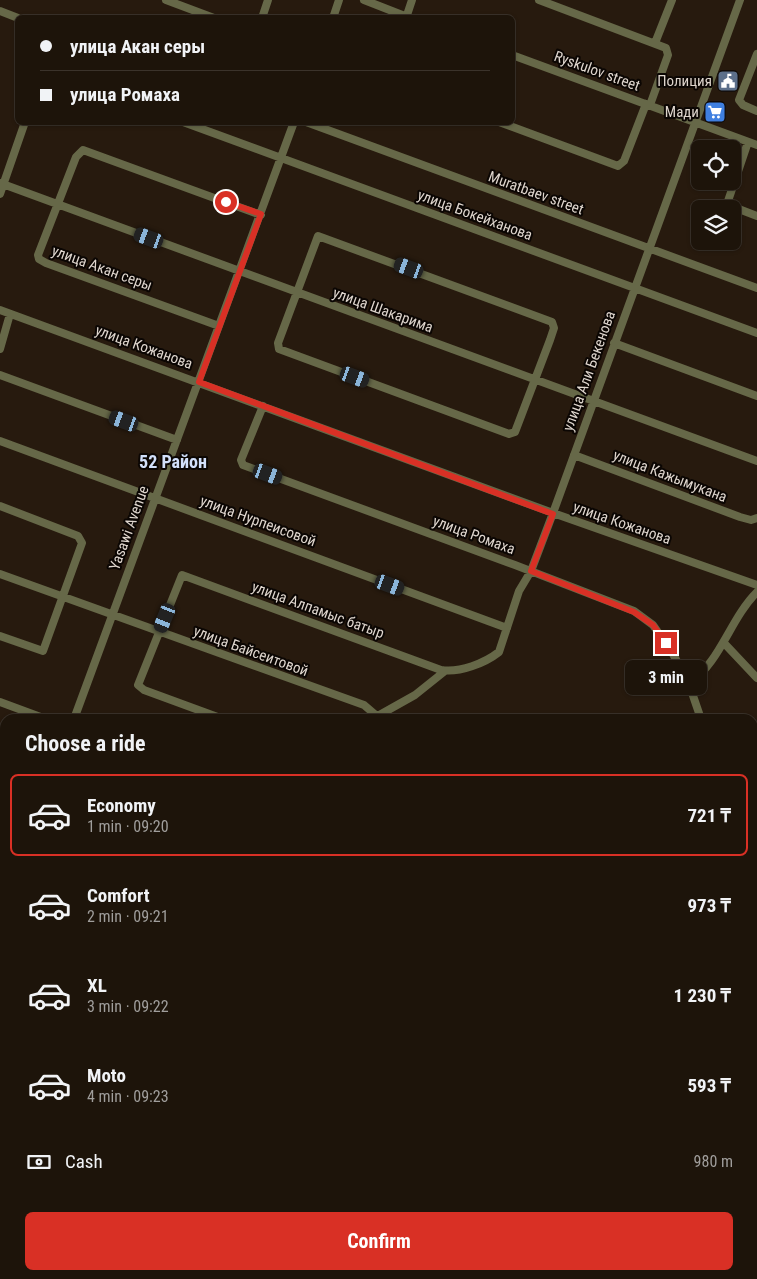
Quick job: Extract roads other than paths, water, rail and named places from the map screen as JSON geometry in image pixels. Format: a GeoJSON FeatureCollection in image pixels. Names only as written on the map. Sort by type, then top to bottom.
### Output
{"type":"FeatureCollection","features":[{"type":"Feature","properties":{"kind":"street"},"geometry":{"type":"LineString","coordinates":[[166,0],[206,15]]}},
{"type":"Feature","properties":{"kind":"street"},"geometry":{"type":"LineString","coordinates":[[263,15],[268,0]]}},
{"type":"Feature","properties":{"kind":"street"},"geometry":{"type":"LineString","coordinates":[[334,15],[339,0]]}},
{"type":"Feature","properties":{"kind":"street"},"geometry":{"type":"LineString","coordinates":[[364,0],[402,15]]}},
{"type":"Feature","properties":{"kind":"street"},"geometry":{"type":"LineString","coordinates":[[408,15],[412,0]]}},
{"type":"Feature","properties":{"kind":"street"},"geometry":{"type":"LineString","coordinates":[[507,125],[618,166],[624,161],[668,55],[666,48],[656,43],[539,0]]}},
{"type":"Feature","properties":{"kind":"street"},"geometry":{"type":"LineString","coordinates":[[656,43],[672,0]]}},
{"type":"Feature","properties":{"kind":"street","name":"улица Али Бекенова"},"geometry":{"type":"LineString","coordinates":[[445,670],[457,671],[497,654],[501,649],[519,591],[531,571],[553,514],[740,0]]}},
{"type":"Feature","properties":{"kind":"street"},"geometry":{"type":"LineString","coordinates":[[0,11],[15,17]]}},
{"type":"Feature","properties":{"kind":"street"},"geometry":{"type":"LineString","coordinates":[[757,54],[739,100],[743,105],[757,111]]}},
{"type":"Feature","properties":{"kind":"street","name":"Ryskulov street"},"geometry":{"type":"LineString","coordinates":[[515,56],[757,145]]}},
{"type":"Feature","properties":{"kind":"street"},"geometry":{"type":"LineString","coordinates":[[0,194],[2,183],[24,125]]}},
{"type":"Feature","properties":{"kind":"street","name":"улица Бокейханова"},"geometry":{"type":"LineString","coordinates":[[191,125],[757,333]]}},
{"type":"Feature","properties":{"kind":"street","name":"Yasawi Avenue"},"geometry":{"type":"LineString","coordinates":[[76,714],[293,125]]}},
{"type":"Feature","properties":{"kind":"street","name":"Muratbaev street"},"geometry":{"type":"LineString","coordinates":[[314,125],[757,288]]}},
{"type":"Feature","properties":{"kind":"street"},"geometry":{"type":"LineString","coordinates":[[748,142],[728,201],[731,206],[757,216]]}},
{"type":"Feature","properties":{"kind":"street","name":"улица Акан серы"},"geometry":{"type":"LineString","coordinates":[[220,326],[41,260],[38,255],[76,157],[83,150],[261,214]]}},
{"type":"Feature","properties":{"kind":"street","name":"улица Шакарима"},"geometry":{"type":"LineString","coordinates":[[2,183],[757,461]]}},
{"type":"Feature","properties":{"kind":"street"},"geometry":{"type":"LineString","coordinates":[[318,236],[552,322],[554,328],[534,380],[513,434],[279,348],[278,343],[318,236]]}},
{"type":"Feature","properties":{"kind":"street","name":"улица Кожанова"},"geometry":{"type":"LineString","coordinates":[[0,310],[553,514],[757,585]]}},
{"type":"Feature","properties":{"kind":"street"},"geometry":{"type":"LineString","coordinates":[[0,349],[10,314]]}},
{"type":"Feature","properties":{"kind":"street"},"geometry":{"type":"LineString","coordinates":[[614,343],[757,396]]}},
{"type":"Feature","properties":{"kind":"street"},"geometry":{"type":"LineString","coordinates":[[0,375],[177,440]]}},
{"type":"Feature","properties":{"kind":"street","name":"улица Ромаха"},"geometry":{"type":"LineString","coordinates":[[263,406],[241,460],[243,465],[531,571],[643,616],[666,643],[689,684],[699,714]]}},
{"type":"Feature","properties":{"kind":"street","name":"улица Нурпеисовой"},"geometry":{"type":"LineString","coordinates":[[0,441],[507,628]]}},
{"type":"Feature","properties":{"kind":"street","name":"улица Кажымукана"},"geometry":{"type":"LineString","coordinates":[[574,455],[740,518],[751,520],[757,518]]}},
{"type":"Feature","properties":{"kind":"street"},"geometry":{"type":"LineString","coordinates":[[0,506],[81,538],[82,545],[43,651],[0,636]]}},
{"type":"Feature","properties":{"kind":"street","name":"улица Байсеитовой"},"geometry":{"type":"LineString","coordinates":[[0,574],[159,633],[364,705],[372,714]]}},
{"type":"Feature","properties":{"kind":"street","name":"улица Алпамыс батыр"},"geometry":{"type":"LineString","coordinates":[[159,633],[182,575],[445,670]]}},
{"type":"Feature","properties":{"kind":"street"},"geometry":{"type":"LineString","coordinates":[[689,684],[704,672],[757,592]]}},
{"type":"Feature","properties":{"kind":"street"},"geometry":{"type":"LineString","coordinates":[[159,633],[138,685],[144,690],[209,714]]}},
{"type":"Feature","properties":{"kind":"street"},"geometry":{"type":"LineString","coordinates":[[724,642],[757,678]]}},
{"type":"Feature","properties":{"kind":"street"},"geometry":{"type":"LineString","coordinates":[[382,714],[414,694],[445,670]]}},
{"type":"Feature","properties":{"kind":"street"},"geometry":{"type":"LineString","coordinates":[[0,702],[32,714]]}},
{"type":"Feature","properties":{"kind":"place","name":"Полиция"},"geometry":{"type":"Point","coordinates":[728,81]}},
{"type":"Feature","properties":{"kind":"place","name":"Мади"},"geometry":{"type":"Point","coordinates":[715,112]}},
{"type":"Feature","properties":{"kind":"district","name":"52 Район"},"geometry":{"type":"Point","coordinates":[173,462]}}]}
